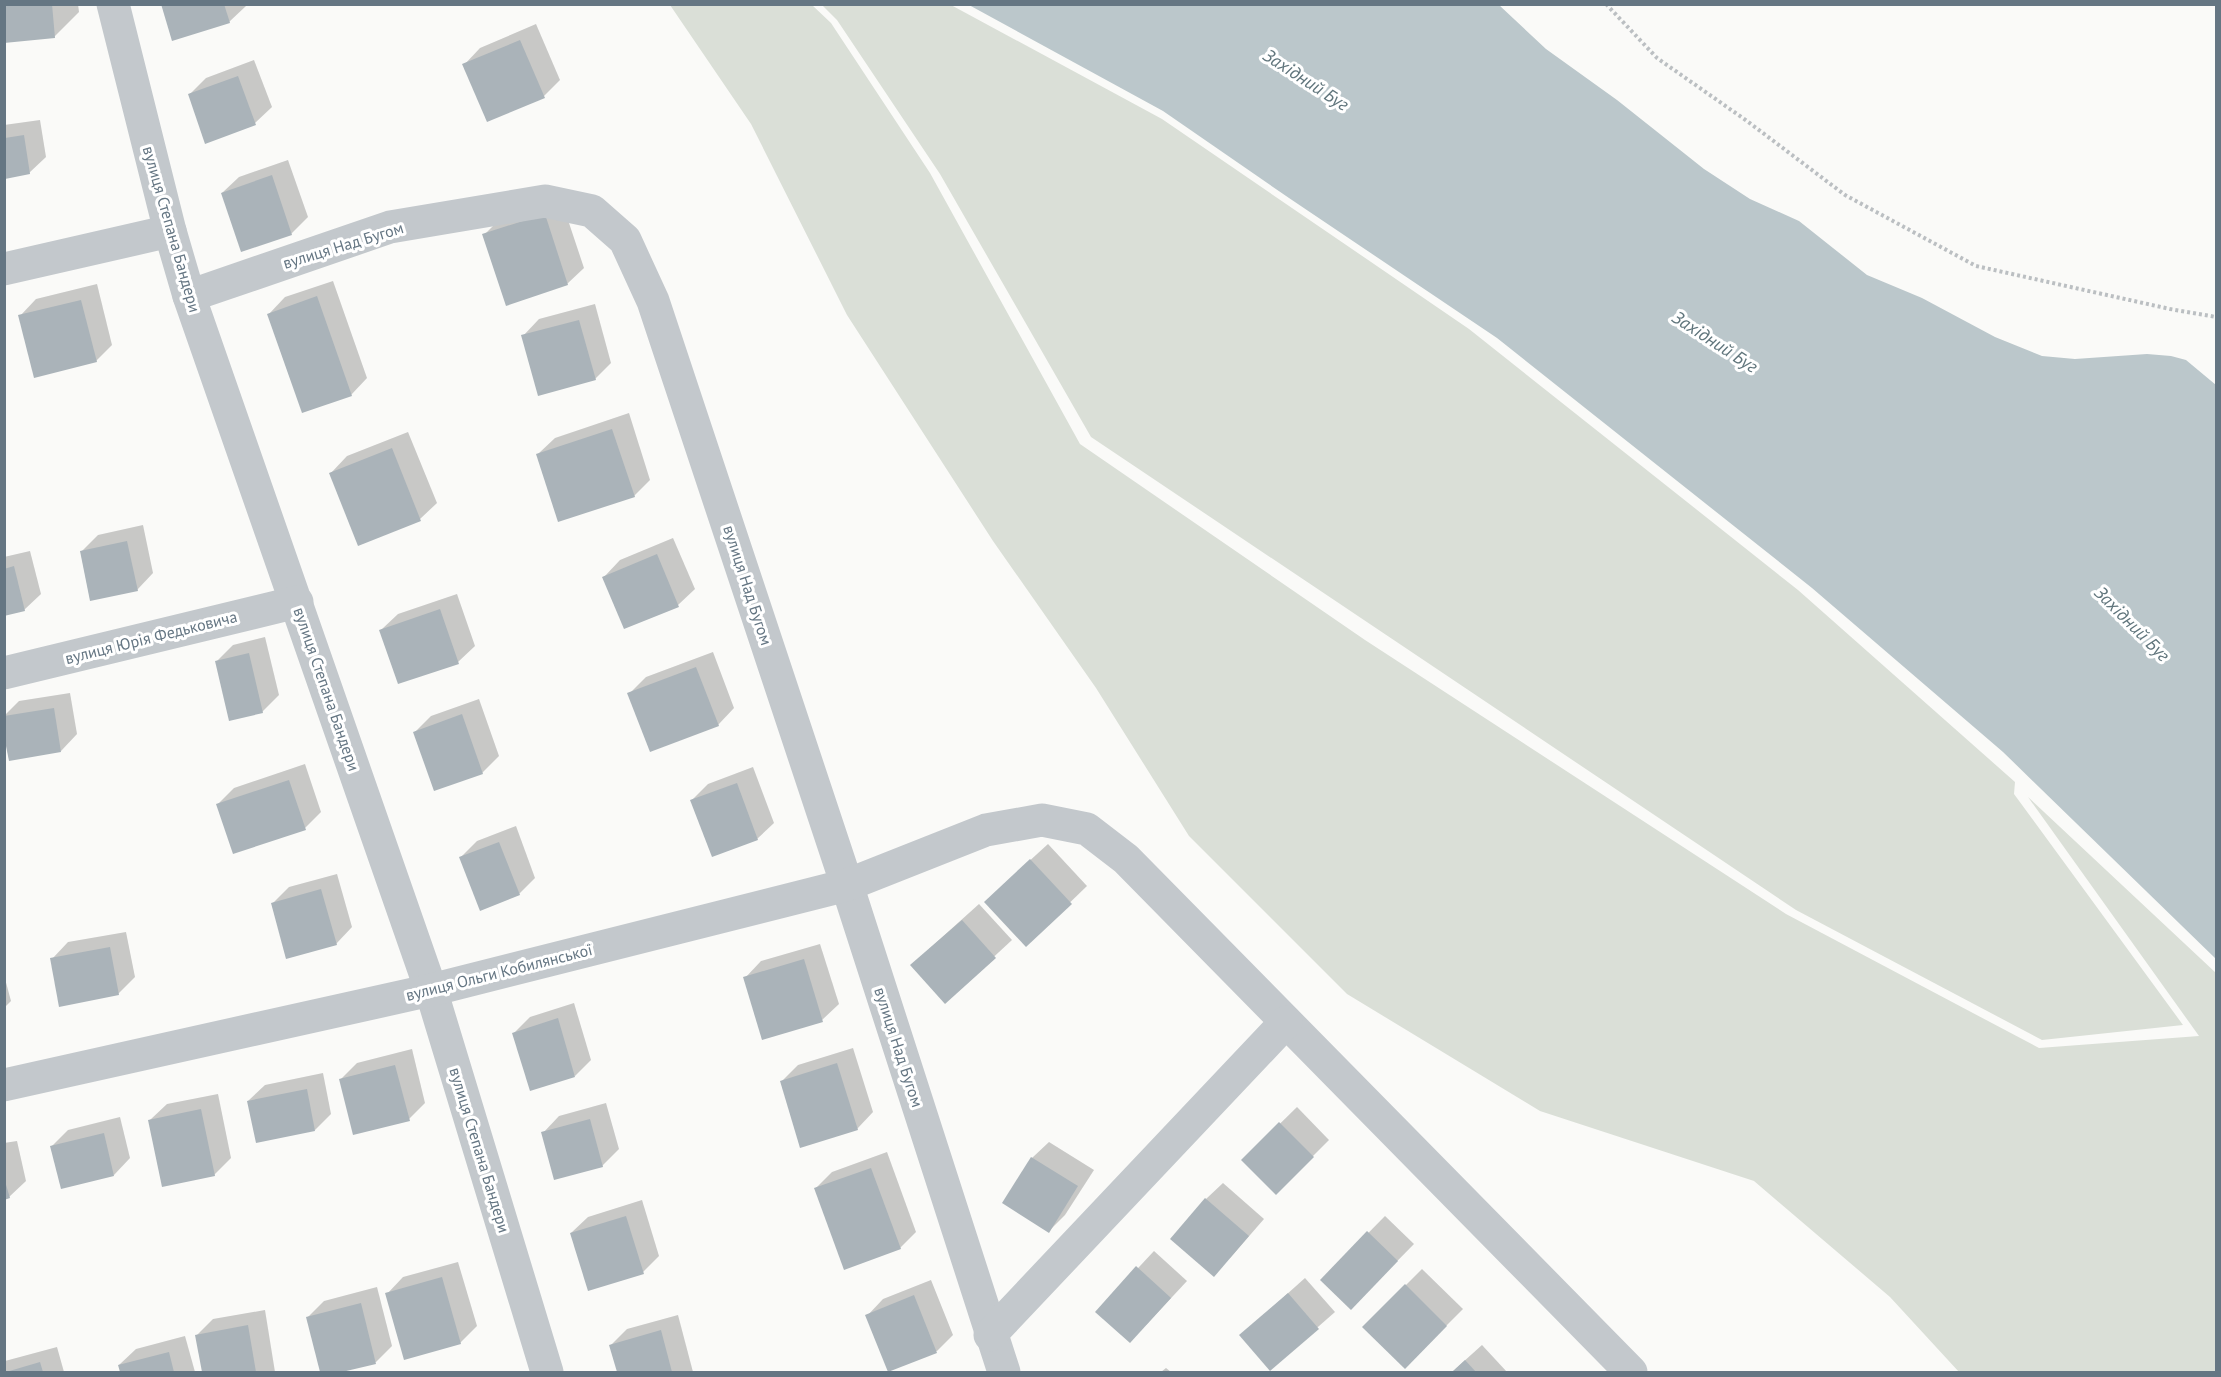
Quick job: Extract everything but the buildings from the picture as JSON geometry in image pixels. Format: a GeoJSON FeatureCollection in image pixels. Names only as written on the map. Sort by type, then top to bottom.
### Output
{"type":"FeatureCollection","features":[{"type":"Feature","properties":{"kind":"street","name":"вулиця Степана Бандери"},"geometry":{"type":"LineString","coordinates":[[113,4],[170,231],[189,296],[431,990],[547,1372]]}},
{"type":"Feature","properties":{"kind":"street","name":"вулиця Над Бугом"},"geometry":{"type":"LineString","coordinates":[[189,296],[390,227],[545,201],[592,211],[625,240],[653,301],[848,885],[990,1335],[1004,1372]]}},
{"type":"Feature","properties":{"kind":"street"},"geometry":{"type":"LineString","coordinates":[[4,269],[170,231]]}},
{"type":"Feature","properties":{"kind":"street","name":"вулиця Юрія Федьковича"},"geometry":{"type":"LineString","coordinates":[[4,673],[297,602]]}},
{"type":"Feature","properties":{"kind":"street","name":"вулиця Ольги Кобилянської"},"geometry":{"type":"LineString","coordinates":[[4,1085],[431,990],[848,885],[986,830],[1042,820],[1087,829],[1126,859],[1631,1372]]}},
{"type":"Feature","properties":{"kind":"street"},"geometry":{"type":"LineString","coordinates":[[990,1335],[1286,1022]]}},
{"type":"Feature","properties":{"kind":"path"},"geometry":{"type":"LineString","coordinates":[[1606,4],[1657,58],[1845,195],[1976,266],[2170,309],[2217,317]]}},
{"type":"Feature","properties":{"kind":"shaded area"},"geometry":{"type":"Polygon","coordinates":[[[670,5],[812,5],[831,23],[930,173],[1080,444],[1365,640],[1786,914],[2039,1048],[2199,1036],[2028,797],[2216,973],[2216,1372],[1959,1372],[1890,1297],[1754,1181],[1540,1111],[1347,994],[1189,836],[1096,688],[993,541],[847,315],[751,124],[670,5]]]}},
{"type":"Feature","properties":{"kind":"shaded area"},"geometry":{"type":"Polygon","coordinates":[[[822,5],[951,5],[1162,119],[1469,329],[1798,590],[2015,782],[2014,794],[2183,1025],[2042,1040],[1796,910],[1091,437],[940,174],[837,20],[822,5]]]}},
{"type":"Feature","properties":{"kind":"water","name":"Західний Буг"},"geometry":{"type":"Polygon","coordinates":[[[969,5],[1499,5],[1546,49],[1617,100],[1704,169],[1750,199],[1799,221],[1867,275],[1922,298],[1995,337],[2042,356],[2075,359],[2147,354],[2186,360],[2216,385],[2216,959],[2003,752],[1812,588],[1497,338],[1163,111],[969,5]]]}}]}
